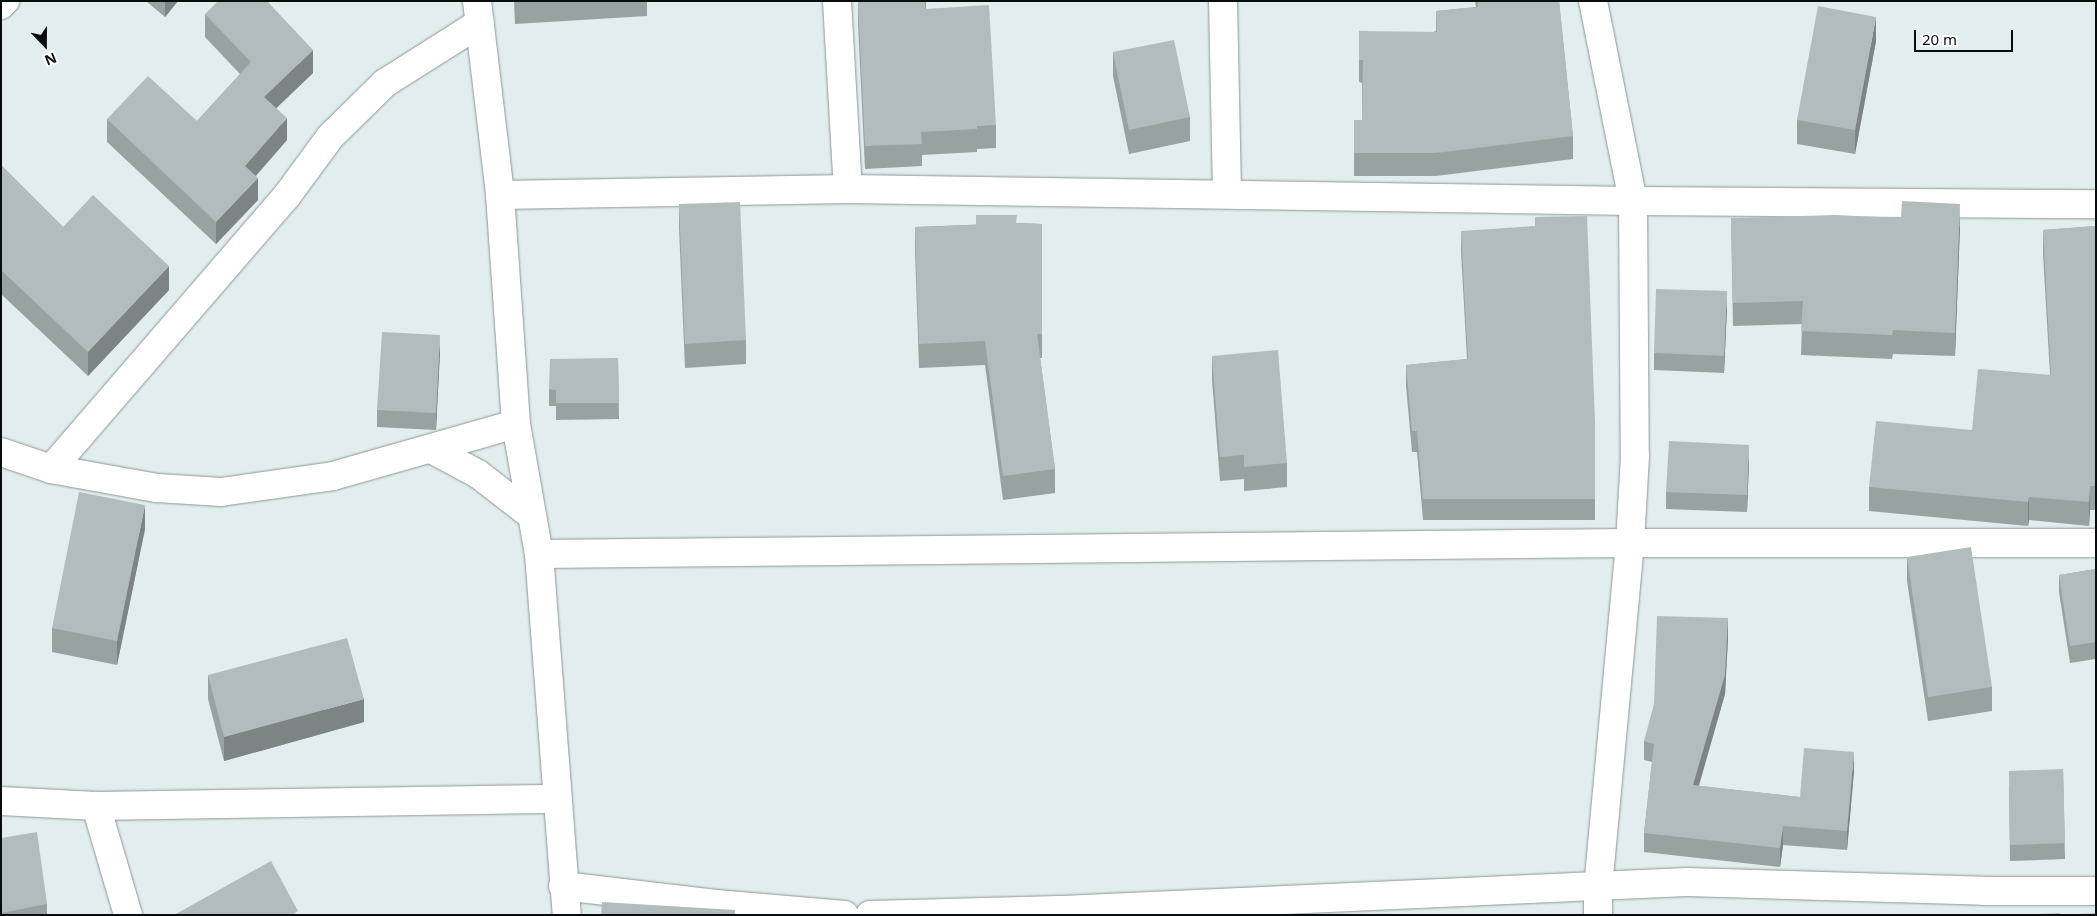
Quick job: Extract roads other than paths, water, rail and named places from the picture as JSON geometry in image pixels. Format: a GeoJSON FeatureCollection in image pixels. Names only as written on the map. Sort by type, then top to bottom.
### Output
{"type":"FeatureCollection","features":[{"type":"Feature","properties":{"kind":"street"},"geometry":{"type":"LineString","coordinates":[[1,5],[5,1]]}},
{"type":"Feature","properties":{"kind":"street"},"geometry":{"type":"LineString","coordinates":[[837,1],[848,189]]}},
{"type":"Feature","properties":{"kind":"street"},"geometry":{"type":"LineString","coordinates":[[1223,1],[1226,194]]}},
{"type":"Feature","properties":{"kind":"street"},"geometry":{"type":"LineString","coordinates":[[1593,1],[1633,201],[1635,456],[1630,543],[1598,886],[1598,915]]}},
{"type":"Feature","properties":{"kind":"street"},"geometry":{"type":"LineString","coordinates":[[478,12],[500,196],[516,424],[538,554],[563,886],[567,915]]}},
{"type":"Feature","properties":{"kind":"street"},"geometry":{"type":"LineString","coordinates":[[51,469],[286,196],[330,137],[385,83],[478,12]]}},
{"type":"Feature","properties":{"kind":"street"},"geometry":{"type":"LineString","coordinates":[[500,196],[848,189],[1633,201],[2096,204]]}},
{"type":"Feature","properties":{"kind":"street"},"geometry":{"type":"LineString","coordinates":[[1,452],[51,469],[157,488],[221,492],[333,476],[516,424]]}},
{"type":"Feature","properties":{"kind":"street"},"geometry":{"type":"LineString","coordinates":[[431,449],[478,474],[531,515]]}},
{"type":"Feature","properties":{"kind":"street"},"geometry":{"type":"LineString","coordinates":[[538,554],[1630,543],[2096,543]]}},
{"type":"Feature","properties":{"kind":"street"},"geometry":{"type":"LineString","coordinates":[[1,801],[96,806],[557,798]]}},
{"type":"Feature","properties":{"kind":"street"},"geometry":{"type":"LineString","coordinates":[[96,806],[128,915]]}},
{"type":"Feature","properties":{"kind":"street"},"geometry":{"type":"LineString","coordinates":[[870,915],[1082,909],[1687,882],[1984,891],[2096,891]]}},
{"type":"Feature","properties":{"kind":"street"},"geometry":{"type":"LineString","coordinates":[[563,886],[716,904],[845,915]]}}]}
